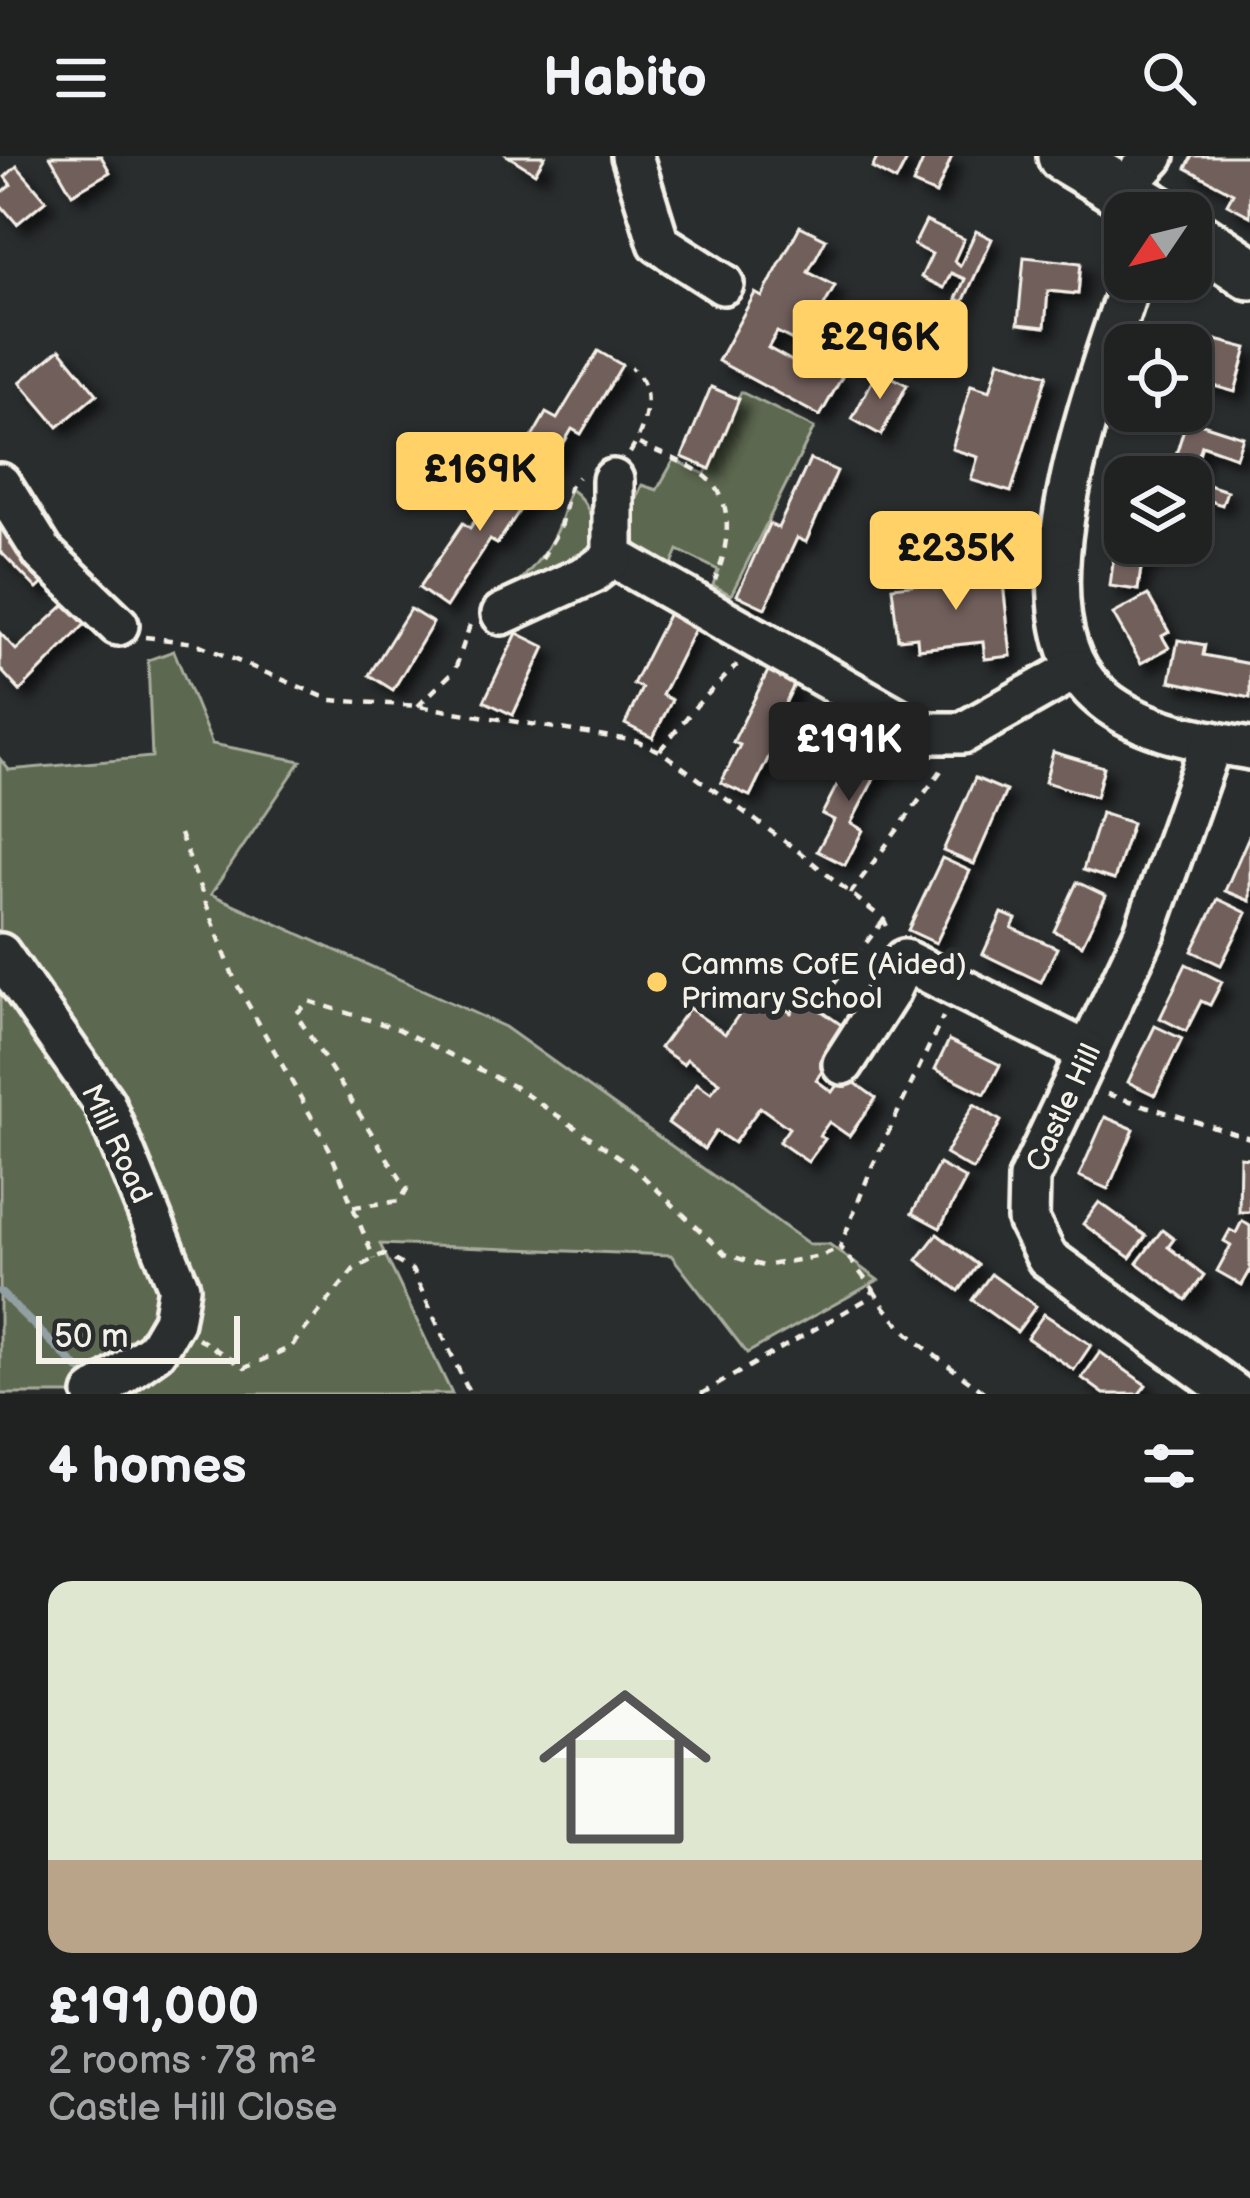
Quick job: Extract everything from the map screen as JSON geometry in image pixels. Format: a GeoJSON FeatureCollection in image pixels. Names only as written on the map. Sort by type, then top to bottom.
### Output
{"type":"FeatureCollection","features":[{"type":"Feature","properties":{"kind":"main road"},"geometry":{"type":"LineString","coordinates":[[1064,156],[1136,192]]}},
{"type":"Feature","properties":{"kind":"main road"},"geometry":{"type":"LineString","coordinates":[[1212,244],[1250,273]]}},
{"type":"Feature","properties":{"kind":"street"},"geometry":{"type":"LineString","coordinates":[[632,156],[659,243],[723,284]]}},
{"type":"Feature","properties":{"kind":"street"},"geometry":{"type":"LineString","coordinates":[[613,556],[906,725],[943,736],[963,733],[1076,669],[1059,600],[1059,545],[1076,460],[1125,300]]}},
{"type":"Feature","properties":{"kind":"street"},"geometry":{"type":"LineString","coordinates":[[502,614],[566,605],[613,556],[613,480]]}},
{"type":"Feature","properties":{"kind":"street"},"geometry":{"type":"LineString","coordinates":[[0,484],[43,553],[118,625]]}},
{"type":"Feature","properties":{"kind":"street"},"geometry":{"type":"LineString","coordinates":[[941,551],[1059,545]]}},
{"type":"Feature","properties":{"kind":"street","name":"Castle Hill"},"geometry":{"type":"LineString","coordinates":[[1076,669],[1093,691],[1135,719],[1231,746],[1029,1178],[1028,1220],[1047,1258],[1234,1394]]}},
{"type":"Feature","properties":{"kind":"street","name":"Mill Road"},"geometry":{"type":"LineString","coordinates":[[0,954],[104,1103],[178,1286],[164,1336]]}},
{"type":"Feature","properties":{"kind":"street"},"geometry":{"type":"LineString","coordinates":[[843,1064],[904,960],[958,985],[1083,1068]]}},
{"type":"Feature","properties":{"kind":"street"},"geometry":{"type":"LineString","coordinates":[[108,1384],[164,1336]]}},
{"type":"Feature","properties":{"kind":"street"},"geometry":{"type":"LineString","coordinates":[[1234,1394],[1250,1366]]}},
{"type":"Feature","properties":{"kind":"path"},"geometry":{"type":"LineString","coordinates":[[613,480],[636,443],[646,409],[646,387],[631,368]]}},
{"type":"Feature","properties":{"kind":"path"},"geometry":{"type":"LineString","coordinates":[[636,443],[704,475],[720,494],[728,522],[724,558],[703,607]]}},
{"type":"Feature","properties":{"kind":"path"},"geometry":{"type":"LineString","coordinates":[[118,625],[141,637],[196,643],[331,700],[440,710],[636,742],[660,751],[884,920],[904,960]]}},
{"type":"Feature","properties":{"kind":"path"},"geometry":{"type":"LineString","coordinates":[[660,751],[697,705],[763,641]]}},
{"type":"Feature","properties":{"kind":"path"},"geometry":{"type":"LineString","coordinates":[[850,894],[944,768],[963,733]]}},
{"type":"Feature","properties":{"kind":"path"},"geometry":{"type":"LineString","coordinates":[[180,834],[235,981],[329,1148],[374,1259]]}},
{"type":"Feature","properties":{"kind":"path"},"geometry":{"type":"LineString","coordinates":[[832,985],[884,920]]}},
{"type":"Feature","properties":{"kind":"path"},"geometry":{"type":"LineString","coordinates":[[353,1208],[400,1202],[407,1189],[296,1014],[309,1000],[398,1029],[514,1087],[631,1165],[724,1254],[763,1266],[821,1256],[840,1247],[872,1167],[958,985]]}},
{"type":"Feature","properties":{"kind":"path"},"geometry":{"type":"LineString","coordinates":[[1083,1068],[1169,1116],[1250,1138]]}},
{"type":"Feature","properties":{"kind":"path"},"geometry":{"type":"LineString","coordinates":[[840,1247],[887,1315],[986,1394]]}},
{"type":"Feature","properties":{"kind":"path"},"geometry":{"type":"LineString","coordinates":[[164,1336],[245,1368],[291,1347],[354,1269],[383,1255],[412,1270],[470,1394]]}},
{"type":"Feature","properties":{"kind":"path"},"geometry":{"type":"LineString","coordinates":[[701,1394],[857,1306],[873,1289]]}},
{"type":"Feature","properties":{"kind":"green space"},"geometry":{"type":"Polygon","coordinates":[[[741,392],[814,428],[731,595],[713,585],[718,570],[678,550],[670,570],[656,561],[637,544],[630,526],[642,485],[657,490],[674,460],[705,474],[741,392]]]}},
{"type":"Feature","properties":{"kind":"green space"},"geometry":{"type":"Polygon","coordinates":[[[569,488],[590,516],[591,552],[559,571],[521,580],[553,538],[569,488]]]}},
{"type":"Feature","properties":{"kind":"green space"},"geometry":{"type":"Polygon","coordinates":[[[174,651],[212,744],[301,761],[211,894],[505,1027],[809,1244],[829,1244],[878,1280],[747,1353],[671,1255],[380,1244],[452,1394],[0,1394],[0,759],[9,770],[152,757],[148,660],[174,651]]]}},
{"type":"Feature","properties":{"kind":"building"},"geometry":{"type":"Polygon","coordinates":[[[50,156],[101,156],[110,172],[72,194],[50,156]]]}},
{"type":"Feature","properties":{"kind":"building"},"geometry":{"type":"Polygon","coordinates":[[[508,156],[545,156],[535,173],[508,156]]]}},
{"type":"Feature","properties":{"kind":"building"},"geometry":{"type":"Polygon","coordinates":[[[878,156],[909,156],[896,181],[872,168],[878,156]]]}},
{"type":"Feature","properties":{"kind":"building"},"geometry":{"type":"Polygon","coordinates":[[[925,156],[952,156],[936,194],[913,184],[925,156]]]}},
{"type":"Feature","properties":{"kind":"building"},"geometry":{"type":"Polygon","coordinates":[[[1192,156],[1250,156],[1250,216],[1227,204],[1233,193],[1186,168],[1192,156]]]}},
{"type":"Feature","properties":{"kind":"building"},"geometry":{"type":"Polygon","coordinates":[[[17,166],[46,200],[17,224],[0,204],[0,194],[11,185],[5,177],[17,166]]]}},
{"type":"Feature","properties":{"kind":"building"},"geometry":{"type":"Polygon","coordinates":[[[926,221],[964,239],[954,261],[960,266],[976,231],[992,239],[963,302],[956,299],[965,279],[951,273],[944,288],[921,277],[932,254],[914,245],[926,221]]]}},
{"type":"Feature","properties":{"kind":"building"},"geometry":{"type":"Polygon","coordinates":[[[800,226],[826,239],[808,272],[835,286],[817,318],[822,321],[808,348],[777,332],[768,348],[805,368],[810,360],[842,377],[820,416],[718,361],[755,293],[762,297],[800,226]]]}},
{"type":"Feature","properties":{"kind":"building"},"geometry":{"type":"Polygon","coordinates":[[[1024,257],[1081,263],[1078,294],[1048,291],[1045,327],[1018,324],[1024,257]]]}},
{"type":"Feature","properties":{"kind":"building"},"geometry":{"type":"Polygon","coordinates":[[[1212,339],[1247,348],[1235,392],[1212,385],[1212,339]]]}},
{"type":"Feature","properties":{"kind":"building"},"geometry":{"type":"Polygon","coordinates":[[[60,349],[97,394],[58,427],[20,382],[60,349]]]}},
{"type":"Feature","properties":{"kind":"building"},"geometry":{"type":"Polygon","coordinates":[[[598,351],[622,365],[581,434],[572,429],[552,463],[526,448],[546,413],[557,419],[598,351]]]}},
{"type":"Feature","properties":{"kind":"building"},"geometry":{"type":"Polygon","coordinates":[[[999,360],[1047,375],[1011,492],[971,480],[978,457],[952,449],[971,385],[990,391],[999,360]]]}},
{"type":"Feature","properties":{"kind":"building"},"geometry":{"type":"Polygon","coordinates":[[[878,370],[907,385],[881,435],[852,419],[878,370]]]}},
{"type":"Feature","properties":{"kind":"building"},"geometry":{"type":"Polygon","coordinates":[[[711,387],[739,399],[710,469],[682,457],[711,387]]]}},
{"type":"Feature","properties":{"kind":"building"},"geometry":{"type":"Polygon","coordinates":[[[1212,427],[1243,437],[1236,457],[1202,445],[1198,456],[1176,456],[1183,432],[1212,432],[1212,427]]]}},
{"type":"Feature","properties":{"kind":"building"},"geometry":{"type":"Polygon","coordinates":[[[810,459],[837,471],[806,542],[797,538],[765,608],[737,595],[769,524],[778,528],[810,459]]]}},
{"type":"Feature","properties":{"kind":"building"},"geometry":{"type":"Polygon","coordinates":[[[516,460],[542,477],[497,544],[490,540],[446,607],[419,588],[463,523],[470,528],[516,460]]]}},
{"type":"Feature","properties":{"kind":"building"},"geometry":{"type":"Polygon","coordinates":[[[1212,486],[1227,491],[1222,505],[1212,502],[1212,486]]]}},
{"type":"Feature","properties":{"kind":"building"},"geometry":{"type":"Polygon","coordinates":[[[0,518],[53,574],[37,589],[0,551],[0,518]]]}},
{"type":"Feature","properties":{"kind":"building"},"geometry":{"type":"Polygon","coordinates":[[[1113,564],[1142,564],[1138,590],[1110,586],[1113,564]]]}},
{"type":"Feature","properties":{"kind":"building"},"geometry":{"type":"Polygon","coordinates":[[[1001,565],[1011,656],[985,659],[983,642],[918,649],[917,637],[898,639],[892,587],[975,578],[974,568],[1001,565]]]}},
{"type":"Feature","properties":{"kind":"building"},"geometry":{"type":"Polygon","coordinates":[[[1148,595],[1169,632],[1162,636],[1169,648],[1141,663],[1113,614],[1148,595]]]}},
{"type":"Feature","properties":{"kind":"building"},"geometry":{"type":"Polygon","coordinates":[[[71,599],[93,616],[20,691],[0,669],[0,633],[16,650],[71,599]]]}},
{"type":"Feature","properties":{"kind":"building"},"geometry":{"type":"Polygon","coordinates":[[[410,609],[433,623],[393,690],[369,675],[410,609]]]}},
{"type":"Feature","properties":{"kind":"building"},"geometry":{"type":"Polygon","coordinates":[[[669,613],[696,627],[662,695],[672,700],[653,738],[625,724],[642,688],[633,684],[669,613]]]}},
{"type":"Feature","properties":{"kind":"building"},"geometry":{"type":"Polygon","coordinates":[[[517,633],[545,647],[513,715],[484,701],[517,633]]]}},
{"type":"Feature","properties":{"kind":"building"},"geometry":{"type":"Polygon","coordinates":[[[1178,640],[1205,645],[1203,655],[1250,664],[1250,698],[1170,681],[1178,640]]]}},
{"type":"Feature","properties":{"kind":"building"},"geometry":{"type":"Polygon","coordinates":[[[768,671],[795,683],[770,735],[778,738],[750,796],[721,783],[740,745],[733,742],[768,671]]]}},
{"type":"Feature","properties":{"kind":"building"},"geometry":{"type":"Polygon","coordinates":[[[858,744],[885,758],[851,823],[863,830],[845,865],[817,851],[834,820],[822,814],[858,744]]]}},
{"type":"Feature","properties":{"kind":"building"},"geometry":{"type":"Polygon","coordinates":[[[1053,752],[1104,767],[1096,797],[1045,782],[1053,752]]]}},
{"type":"Feature","properties":{"kind":"building"},"geometry":{"type":"Polygon","coordinates":[[[975,778],[1006,791],[974,864],[943,851],[975,778]]]}},
{"type":"Feature","properties":{"kind":"building"},"geometry":{"type":"Polygon","coordinates":[[[1101,813],[1132,823],[1114,880],[1083,870],[1101,813]]]}},
{"type":"Feature","properties":{"kind":"building"},"geometry":{"type":"Polygon","coordinates":[[[1250,836],[1250,901],[1225,891],[1250,836]]]}},
{"type":"Feature","properties":{"kind":"building"},"geometry":{"type":"Polygon","coordinates":[[[942,858],[970,871],[936,943],[908,930],[942,858]]]}},
{"type":"Feature","properties":{"kind":"building"},"geometry":{"type":"Polygon","coordinates":[[[1077,882],[1106,896],[1082,945],[1054,931],[1077,882]]]}},
{"type":"Feature","properties":{"kind":"building"},"geometry":{"type":"Polygon","coordinates":[[[1218,899],[1247,913],[1221,965],[1192,951],[1218,899]]]}},
{"type":"Feature","properties":{"kind":"building"},"geometry":{"type":"Polygon","coordinates":[[[1002,913],[1016,919],[1012,928],[1057,948],[1041,982],[983,954],[1002,913]]]}},
{"type":"Feature","properties":{"kind":"building"},"geometry":{"type":"Polygon","coordinates":[[[1186,964],[1222,982],[1210,1005],[1201,1001],[1186,1031],[1160,1018],[1186,964]]]}},
{"type":"Feature","properties":{"kind":"building"},"geometry":{"type":"Polygon","coordinates":[[[769,997],[791,1013],[802,997],[850,1031],[816,1080],[832,1092],[844,1075],[876,1098],[849,1136],[829,1122],[819,1136],[825,1139],[808,1162],[779,1142],[789,1128],[760,1107],[734,1143],[716,1131],[704,1149],[668,1123],[697,1083],[711,1093],[720,1082],[687,1059],[683,1064],[660,1048],[689,1008],[725,1034],[747,1003],[758,1011],[769,997]]]}},
{"type":"Feature","properties":{"kind":"building"},"geometry":{"type":"Polygon","coordinates":[[[1155,1026],[1182,1039],[1155,1095],[1128,1082],[1155,1026]]]}},
{"type":"Feature","properties":{"kind":"building"},"geometry":{"type":"Polygon","coordinates":[[[949,1040],[1000,1065],[985,1094],[935,1069],[949,1040]]]}},
{"type":"Feature","properties":{"kind":"building"},"geometry":{"type":"Polygon","coordinates":[[[974,1104],[1001,1121],[973,1170],[945,1154],[974,1104]]]}},
{"type":"Feature","properties":{"kind":"building"},"geometry":{"type":"Polygon","coordinates":[[[1105,1117],[1134,1129],[1108,1189],[1079,1176],[1105,1117]]]}},
{"type":"Feature","properties":{"kind":"building"},"geometry":{"type":"Polygon","coordinates":[[[1240,1157],[1250,1158],[1250,1212],[1239,1212],[1240,1157]]]}},
{"type":"Feature","properties":{"kind":"building"},"geometry":{"type":"Polygon","coordinates":[[[939,1164],[966,1179],[940,1228],[912,1213],[939,1164]]]}},
{"type":"Feature","properties":{"kind":"building"},"geometry":{"type":"Polygon","coordinates":[[[1099,1202],[1146,1236],[1130,1258],[1083,1224],[1099,1202]]]}},
{"type":"Feature","properties":{"kind":"building"},"geometry":{"type":"Polygon","coordinates":[[[1242,1221],[1250,1226],[1250,1271],[1242,1285],[1217,1271],[1231,1245],[1224,1241],[1242,1221]]]}},
{"type":"Feature","properties":{"kind":"building"},"geometry":{"type":"Polygon","coordinates":[[[1162,1230],[1174,1239],[1168,1247],[1204,1275],[1186,1300],[1137,1263],[1162,1230]]]}},
{"type":"Feature","properties":{"kind":"building"},"geometry":{"type":"Polygon","coordinates":[[[937,1234],[978,1265],[959,1291],[917,1260],[937,1234]]]}},
{"type":"Feature","properties":{"kind":"building"},"geometry":{"type":"Polygon","coordinates":[[[991,1274],[1036,1306],[1017,1332],[972,1300],[991,1274]]]}},
{"type":"Feature","properties":{"kind":"building"},"geometry":{"type":"Polygon","coordinates":[[[1044,1314],[1091,1345],[1074,1370],[1027,1338],[1044,1314]]]}},
{"type":"Feature","properties":{"kind":"building"},"geometry":{"type":"Polygon","coordinates":[[[1100,1352],[1146,1385],[1139,1394],[1104,1394],[1082,1378],[1100,1352]]]}},
{"type":"Feature","properties":{"kind":"waterway"},"geometry":{"type":"LineString","coordinates":[[0,1292],[90,1380]]}},
{"type":"Feature","properties":{"kind":"place","name":"Camms CofE (Aided) Primary School"},"geometry":{"type":"Point","coordinates":[657,982]}}]}
